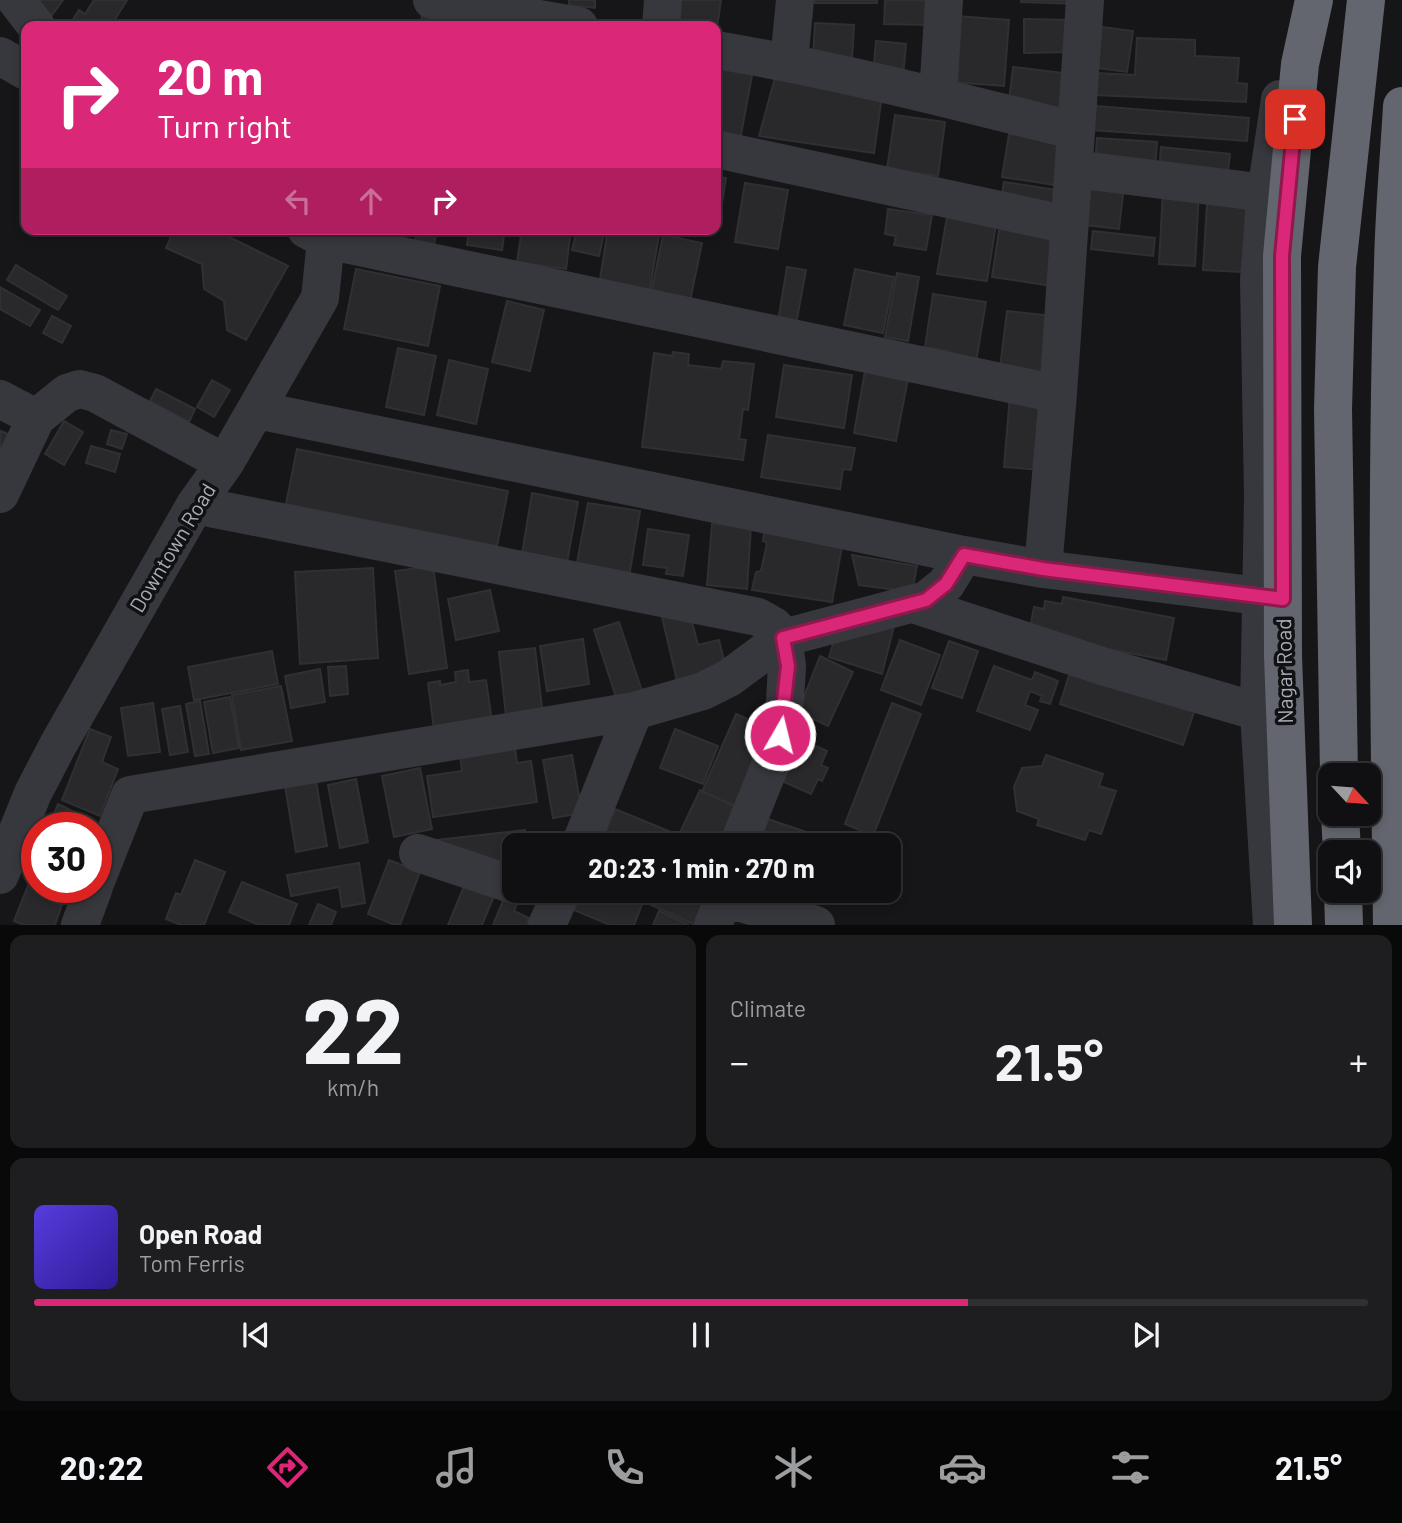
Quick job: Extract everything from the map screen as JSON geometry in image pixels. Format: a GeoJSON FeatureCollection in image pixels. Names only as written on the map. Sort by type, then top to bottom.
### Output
{"type":"FeatureCollection","features":[{"type":"Feature","properties":{"kind":"highway","name":"Nagar Road"},"geometry":{"type":"LineString","coordinates":[[1293,925],[1283,656],[1272,598],[1282,256],[1300,64],[1314,0]]}},
{"type":"Feature","properties":{"kind":"highway"},"geometry":{"type":"LineString","coordinates":[[1339,763],[1332,409],[1337,267],[1366,0]]}},
{"type":"Feature","properties":{"kind":"highway"},"geometry":{"type":"LineString","coordinates":[[1392,925],[1396,721],[1396,391],[1393,263],[1399,212],[1402,106]]}},
{"type":"Feature","properties":{"kind":"highway"},"geometry":{"type":"LineString","coordinates":[[1343,903],[1344,925]]}},
{"type":"Feature","properties":{"kind":"street"},"geometry":{"type":"LineString","coordinates":[[16,0],[32,21]]}},
{"type":"Feature","properties":{"kind":"street"},"geometry":{"type":"LineString","coordinates":[[432,0],[521,8],[563,21]]}},
{"type":"Feature","properties":{"kind":"street"},"geometry":{"type":"LineString","coordinates":[[661,21],[663,0]]}},
{"type":"Feature","properties":{"kind":"street"},"geometry":{"type":"LineString","coordinates":[[789,62],[795,0]]}},
{"type":"Feature","properties":{"kind":"street"},"geometry":{"type":"LineString","coordinates":[[938,96],[944,0]]}},
{"type":"Feature","properties":{"kind":"street"},"geometry":{"type":"LineString","coordinates":[[1043,569],[1085,0]]}},
{"type":"Feature","properties":{"kind":"street"},"geometry":{"type":"LineString","coordinates":[[1272,925],[1259,712],[1272,598],[1263,497],[1259,280],[1266,194],[1289,45],[1299,0]]}},
{"type":"Feature","properties":{"kind":"street"},"geometry":{"type":"LineString","coordinates":[[721,51],[789,62],[1076,131]]}},
{"type":"Feature","properties":{"kind":"street"},"geometry":{"type":"LineString","coordinates":[[0,56],[21,68]]}},
{"type":"Feature","properties":{"kind":"street"},"geometry":{"type":"LineString","coordinates":[[721,150],[1069,225]]}},
{"type":"Feature","properties":{"kind":"street"},"geometry":{"type":"LineString","coordinates":[[1074,169],[1266,194]]}},
{"type":"Feature","properties":{"kind":"street"},"geometry":{"type":"LineString","coordinates":[[316,235],[1058,394]]}},
{"type":"Feature","properties":{"kind":"street","name":"Downtown Road"},"geometry":{"type":"LineString","coordinates":[[0,875],[33,793],[58,745],[195,505],[225,463],[320,298],[316,235]]}},
{"type":"Feature","properties":{"kind":"street"},"geometry":{"type":"LineString","coordinates":[[0,494],[36,418],[66,393],[80,389],[95,393],[225,463]]}},
{"type":"Feature","properties":{"kind":"street"},"geometry":{"type":"LineString","coordinates":[[0,399],[36,418]]}},
{"type":"Feature","properties":{"kind":"street"},"geometry":{"type":"LineString","coordinates":[[257,410],[964,555],[1043,569],[1272,598]]}},
{"type":"Feature","properties":{"kind":"street"},"geometry":{"type":"LineString","coordinates":[[195,505],[758,617],[774,626],[783,638],[788,666],[780,735],[743,833]]}},
{"type":"Feature","properties":{"kind":"street"},"geometry":{"type":"LineString","coordinates":[[112,841],[130,795],[634,711],[703,691],[729,678],[783,638],[926,600],[946,584],[964,555]]}},
{"type":"Feature","properties":{"kind":"street"},"geometry":{"type":"LineString","coordinates":[[913,604],[1102,666],[1259,712]]}},
{"type":"Feature","properties":{"kind":"street"},"geometry":{"type":"LineString","coordinates":[[585,833],[634,711]]}},
{"type":"Feature","properties":{"kind":"street"},"geometry":{"type":"LineString","coordinates":[[418,853],[502,881]]}},
{"type":"Feature","properties":{"kind":"street"},"geometry":{"type":"LineString","coordinates":[[713,925],[724,898],[816,925]]}},
{"type":"Feature","properties":{"kind":"building"},"geometry":{"type":"Polygon","coordinates":[[[33,0],[63,0],[52,15],[33,0]]]}},
{"type":"Feature","properties":{"kind":"building"},"geometry":{"type":"Polygon","coordinates":[[[94,0],[127,0],[114,21],[72,21],[79,10],[85,14],[94,0]]]}},
{"type":"Feature","properties":{"kind":"building"},"geometry":{"type":"Polygon","coordinates":[[[569,0],[595,0],[595,8],[569,5],[569,0]]]}},
{"type":"Feature","properties":{"kind":"building"},"geometry":{"type":"Polygon","coordinates":[[[666,0],[721,0],[718,21],[664,21],[666,0]]]}},
{"type":"Feature","properties":{"kind":"building"},"geometry":{"type":"Polygon","coordinates":[[[815,0],[877,0],[877,3],[815,3],[815,0]]]}},
{"type":"Feature","properties":{"kind":"building"},"geometry":{"type":"Polygon","coordinates":[[[885,0],[930,0],[930,25],[884,24],[885,0]]]}},
{"type":"Feature","properties":{"kind":"building"},"geometry":{"type":"Polygon","coordinates":[[[1021,0],[1079,0],[1078,4],[1021,0]]]}},
{"type":"Feature","properties":{"kind":"building"},"geometry":{"type":"Polygon","coordinates":[[[423,10],[471,21],[421,21],[423,10]]]}},
{"type":"Feature","properties":{"kind":"building"},"geometry":{"type":"Polygon","coordinates":[[[956,16],[1009,20],[1004,86],[951,82],[956,16]]]}},
{"type":"Feature","properties":{"kind":"building"},"geometry":{"type":"Polygon","coordinates":[[[1024,19],[1072,20],[1072,52],[1024,53],[1024,19]]]}},
{"type":"Feature","properties":{"kind":"building"},"geometry":{"type":"Polygon","coordinates":[[[815,23],[854,25],[852,60],[813,58],[815,23]]]}},
{"type":"Feature","properties":{"kind":"building"},"geometry":{"type":"Polygon","coordinates":[[[1102,27],[1133,31],[1127,72],[1097,68],[1102,27]]]}},
{"type":"Feature","properties":{"kind":"building"},"geometry":{"type":"Polygon","coordinates":[[[1137,38],[1195,40],[1195,56],[1239,58],[1237,83],[1247,84],[1246,102],[1096,95],[1097,73],[1135,75],[1137,38]]]}},
{"type":"Feature","properties":{"kind":"building"},"geometry":{"type":"Polygon","coordinates":[[[876,41],[906,44],[903,77],[873,74],[876,41]]]}},
{"type":"Feature","properties":{"kind":"building"},"geometry":{"type":"Polygon","coordinates":[[[721,63],[753,70],[740,140],[721,136],[721,63]]]}},
{"type":"Feature","properties":{"kind":"building"},"geometry":{"type":"Polygon","coordinates":[[[1013,67],[1072,74],[1066,116],[1008,109],[1013,67]]]}},
{"type":"Feature","properties":{"kind":"building"},"geometry":{"type":"Polygon","coordinates":[[[776,74],[883,88],[874,153],[759,136],[776,74]]]}},
{"type":"Feature","properties":{"kind":"building"},"geometry":{"type":"Polygon","coordinates":[[[1095,106],[1249,118],[1247,141],[1092,130],[1095,106]]]}},
{"type":"Feature","properties":{"kind":"building"},"geometry":{"type":"Polygon","coordinates":[[[895,115],[945,122],[938,176],[887,169],[895,115]]]}},
{"type":"Feature","properties":{"kind":"building"},"geometry":{"type":"Polygon","coordinates":[[[1009,134],[1068,142],[1062,186],[1002,177],[1009,134]]]}},
{"type":"Feature","properties":{"kind":"building"},"geometry":{"type":"Polygon","coordinates":[[[1097,138],[1157,142],[1155,169],[1095,165],[1097,138]]]}},
{"type":"Feature","properties":{"kind":"building"},"geometry":{"type":"Polygon","coordinates":[[[1161,147],[1230,154],[1227,180],[1159,173],[1161,147]]]}},
{"type":"Feature","properties":{"kind":"building"},"geometry":{"type":"Polygon","coordinates":[[[721,178],[726,178],[721,211],[721,178]]]}},
{"type":"Feature","properties":{"kind":"building"},"geometry":{"type":"Polygon","coordinates":[[[1004,182],[1063,191],[1060,211],[1001,201],[1004,182]]]}},
{"type":"Feature","properties":{"kind":"building"},"geometry":{"type":"Polygon","coordinates":[[[1089,182],[1124,186],[1119,229],[1085,225],[1089,182]]]}},
{"type":"Feature","properties":{"kind":"building"},"geometry":{"type":"Polygon","coordinates":[[[745,183],[788,190],[778,249],[735,242],[745,183]]]}},
{"type":"Feature","properties":{"kind":"building"},"geometry":{"type":"Polygon","coordinates":[[[1163,190],[1199,192],[1195,266],[1159,264],[1163,190]]]}},
{"type":"Feature","properties":{"kind":"building"},"geometry":{"type":"Polygon","coordinates":[[[1207,203],[1246,205],[1242,272],[1203,270],[1207,203]]]}},
{"type":"Feature","properties":{"kind":"building"},"geometry":{"type":"Polygon","coordinates":[[[888,209],[932,215],[926,250],[894,245],[896,236],[885,234],[888,209]]]}},
{"type":"Feature","properties":{"kind":"building"},"geometry":{"type":"Polygon","coordinates":[[[947,217],[996,224],[987,281],[937,274],[947,217]]]}},
{"type":"Feature","properties":{"kind":"building"},"geometry":{"type":"Polygon","coordinates":[[[1000,224],[1062,234],[1053,286],[992,277],[1000,224]]]}},
{"type":"Feature","properties":{"kind":"building"},"geometry":{"type":"Polygon","coordinates":[[[1093,231],[1155,238],[1153,256],[1091,249],[1093,231]]]}},
{"type":"Feature","properties":{"kind":"building"},"geometry":{"type":"Polygon","coordinates":[[[167,235],[225,235],[288,266],[246,340],[227,330],[224,301],[204,289],[202,264],[166,248],[171,237],[167,235]]]}},
{"type":"Feature","properties":{"kind":"building"},"geometry":{"type":"Polygon","coordinates":[[[416,235],[436,235],[433,252],[414,249],[416,235]]]}},
{"type":"Feature","properties":{"kind":"building"},"geometry":{"type":"Polygon","coordinates":[[[468,235],[504,235],[502,250],[467,245],[468,235]]]}},
{"type":"Feature","properties":{"kind":"building"},"geometry":{"type":"Polygon","coordinates":[[[521,235],[570,235],[566,269],[517,262],[521,235]]]}},
{"type":"Feature","properties":{"kind":"building"},"geometry":{"type":"Polygon","coordinates":[[[576,235],[604,235],[599,256],[572,250],[576,235]]]}},
{"type":"Feature","properties":{"kind":"building"},"geometry":{"type":"Polygon","coordinates":[[[607,235],[659,235],[648,300],[598,292],[607,235]]]}},
{"type":"Feature","properties":{"kind":"building"},"geometry":{"type":"Polygon","coordinates":[[[663,235],[702,243],[690,301],[651,294],[663,235]]]}},
{"type":"Feature","properties":{"kind":"building"},"geometry":{"type":"Polygon","coordinates":[[[16,265],[67,296],[58,310],[7,280],[16,265]]]}},
{"type":"Feature","properties":{"kind":"building"},"geometry":{"type":"Polygon","coordinates":[[[787,267],[806,270],[795,330],[777,327],[787,267]]]}},
{"type":"Feature","properties":{"kind":"building"},"geometry":{"type":"Polygon","coordinates":[[[356,269],[440,286],[428,346],[344,329],[356,269]]]}},
{"type":"Feature","properties":{"kind":"building"},"geometry":{"type":"Polygon","coordinates":[[[855,269],[894,277],[883,333],[844,325],[855,269]]]}},
{"type":"Feature","properties":{"kind":"building"},"geometry":{"type":"Polygon","coordinates":[[[897,273],[919,277],[908,341],[885,337],[897,273]]]}},
{"type":"Feature","properties":{"kind":"building"},"geometry":{"type":"Polygon","coordinates":[[[0,287],[40,310],[30,326],[0,309],[0,287]]]}},
{"type":"Feature","properties":{"kind":"building"},"geometry":{"type":"Polygon","coordinates":[[[933,294],[986,302],[976,362],[949,358],[950,351],[925,347],[933,294]]]}},
{"type":"Feature","properties":{"kind":"building"},"geometry":{"type":"Polygon","coordinates":[[[507,301],[544,310],[530,371],[492,362],[507,301]]]}},
{"type":"Feature","properties":{"kind":"building"},"geometry":{"type":"Polygon","coordinates":[[[1007,311],[1053,316],[1046,374],[1000,368],[1007,311]]]}},
{"type":"Feature","properties":{"kind":"building"},"geometry":{"type":"Polygon","coordinates":[[[52,316],[71,326],[62,343],[43,333],[52,316]]]}},
{"type":"Feature","properties":{"kind":"building"},"geometry":{"type":"Polygon","coordinates":[[[398,348],[436,356],[424,415],[386,407],[398,348]]]}},
{"type":"Feature","properties":{"kind":"building"},"geometry":{"type":"Polygon","coordinates":[[[673,352],[689,354],[688,365],[721,369],[723,361],[754,364],[748,410],[743,409],[739,439],[746,440],[743,460],[642,447],[654,353],[672,356],[673,352]]]}},
{"type":"Feature","properties":{"kind":"building"},"geometry":{"type":"Polygon","coordinates":[[[449,360],[488,369],[476,424],[437,415],[449,360]]]}},
{"type":"Feature","properties":{"kind":"building"},"geometry":{"type":"Polygon","coordinates":[[[784,365],[852,375],[844,428],[776,417],[784,365]]]}},
{"type":"Feature","properties":{"kind":"building"},"geometry":{"type":"Polygon","coordinates":[[[865,371],[908,379],[896,441],[854,433],[865,371]]]}},
{"type":"Feature","properties":{"kind":"building"},"geometry":{"type":"Polygon","coordinates":[[[212,380],[230,390],[214,417],[197,407],[212,380]]]}},
{"type":"Feature","properties":{"kind":"building"},"geometry":{"type":"Polygon","coordinates":[[[156,389],[195,409],[189,422],[150,401],[156,389]]]}},
{"type":"Feature","properties":{"kind":"building"},"geometry":{"type":"Polygon","coordinates":[[[1010,395],[1049,397],[1043,470],[1004,467],[1010,395]]]}},
{"type":"Feature","properties":{"kind":"building"},"geometry":{"type":"Polygon","coordinates":[[[64,421],[83,432],[64,465],[45,454],[64,421]]]}},
{"type":"Feature","properties":{"kind":"building"},"geometry":{"type":"Polygon","coordinates":[[[111,430],[127,434],[122,449],[107,444],[111,430]]]}},
{"type":"Feature","properties":{"kind":"building"},"geometry":{"type":"Polygon","coordinates":[[[0,432],[15,437],[0,471],[0,432]]]}},
{"type":"Feature","properties":{"kind":"building"},"geometry":{"type":"Polygon","coordinates":[[[768,435],[855,448],[851,470],[843,469],[840,489],[761,477],[768,435]]]}},
{"type":"Feature","properties":{"kind":"building"},"geometry":{"type":"Polygon","coordinates":[[[91,446],[120,454],[115,472],[86,463],[91,446]]]}},
{"type":"Feature","properties":{"kind":"building"},"geometry":{"type":"Polygon","coordinates":[[[297,449],[508,491],[497,546],[286,504],[297,449]]]}},
{"type":"Feature","properties":{"kind":"building"},"geometry":{"type":"Polygon","coordinates":[[[532,493],[578,502],[566,568],[521,560],[532,493]]]}},
{"type":"Feature","properties":{"kind":"building"},"geometry":{"type":"Polygon","coordinates":[[[588,503],[640,511],[629,577],[576,568],[588,503]]]}},
{"type":"Feature","properties":{"kind":"building"},"geometry":{"type":"Polygon","coordinates":[[[712,524],[751,527],[747,589],[707,585],[712,524]]]}},
{"type":"Feature","properties":{"kind":"building"},"geometry":{"type":"Polygon","coordinates":[[[765,525],[843,541],[832,602],[752,590],[756,572],[761,571],[767,543],[763,541],[765,525]]]}},
{"type":"Feature","properties":{"kind":"building"},"geometry":{"type":"Polygon","coordinates":[[[648,529],[689,535],[683,576],[666,574],[667,568],[643,565],[648,529]]]}},
{"type":"Feature","properties":{"kind":"building"},"geometry":{"type":"Polygon","coordinates":[[[852,555],[917,566],[912,592],[859,585],[852,555]]]}},
{"type":"Feature","properties":{"kind":"building"},"geometry":{"type":"Polygon","coordinates":[[[433,566],[447,668],[409,674],[395,571],[433,566]]]}},
{"type":"Feature","properties":{"kind":"building"},"geometry":{"type":"Polygon","coordinates":[[[373,568],[378,658],[300,664],[295,572],[373,568]]]}},
{"type":"Feature","properties":{"kind":"building"},"geometry":{"type":"Polygon","coordinates":[[[490,590],[499,631],[456,640],[448,599],[490,590]]]}},
{"type":"Feature","properties":{"kind":"building"},"geometry":{"type":"Polygon","coordinates":[[[1063,597],[1174,618],[1166,660],[1029,634],[1034,607],[1044,609],[1045,601],[1062,604],[1063,597]]]}},
{"type":"Feature","properties":{"kind":"building"},"geometry":{"type":"Polygon","coordinates":[[[689,610],[698,645],[719,640],[726,669],[677,681],[662,617],[689,610]]]}},
{"type":"Feature","properties":{"kind":"building"},"geometry":{"type":"Polygon","coordinates":[[[619,622],[642,691],[617,700],[594,630],[619,622]]]}},
{"type":"Feature","properties":{"kind":"building"},"geometry":{"type":"Polygon","coordinates":[[[895,622],[882,674],[829,657],[836,634],[895,622]]]}},
{"type":"Feature","properties":{"kind":"building"},"geometry":{"type":"Polygon","coordinates":[[[583,639],[589,684],[547,691],[540,646],[583,639]]]}},
{"type":"Feature","properties":{"kind":"building"},"geometry":{"type":"Polygon","coordinates":[[[900,640],[940,655],[921,705],[881,690],[900,640]]]}},
{"type":"Feature","properties":{"kind":"building"},"geometry":{"type":"Polygon","coordinates":[[[949,641],[978,651],[962,698],[932,688],[949,641]]]}},
{"type":"Feature","properties":{"kind":"building"},"geometry":{"type":"Polygon","coordinates":[[[535,648],[543,716],[506,716],[499,652],[535,648]]]}},
{"type":"Feature","properties":{"kind":"building"},"geometry":{"type":"Polygon","coordinates":[[[272,651],[278,684],[194,700],[188,667],[272,651]]]}},
{"type":"Feature","properties":{"kind":"building"},"geometry":{"type":"Polygon","coordinates":[[[820,656],[853,672],[828,726],[798,712],[820,656]]]}},
{"type":"Feature","properties":{"kind":"building"},"geometry":{"type":"Polygon","coordinates":[[[346,666],[348,694],[330,696],[328,667],[346,666]]]}},
{"type":"Feature","properties":{"kind":"building"},"geometry":{"type":"Polygon","coordinates":[[[994,666],[1032,680],[1035,672],[1058,681],[1050,704],[1040,701],[1042,696],[1030,691],[1025,705],[1038,710],[1030,730],[977,711],[994,666]]]}},
{"type":"Feature","properties":{"kind":"building"},"geometry":{"type":"Polygon","coordinates":[[[1072,666],[1198,700],[1183,745],[1060,704],[1072,666]]]}},
{"type":"Feature","properties":{"kind":"building"},"geometry":{"type":"Polygon","coordinates":[[[320,669],[325,702],[291,708],[285,676],[320,669]]]}},
{"type":"Feature","properties":{"kind":"building"},"geometry":{"type":"Polygon","coordinates":[[[468,670],[469,682],[486,680],[492,721],[434,729],[428,683],[440,681],[440,685],[456,682],[455,672],[468,670]]]}},
{"type":"Feature","properties":{"kind":"building"},"geometry":{"type":"Polygon","coordinates":[[[281,686],[292,741],[241,750],[232,695],[281,686]]]}},
{"type":"Feature","properties":{"kind":"building"},"geometry":{"type":"Polygon","coordinates":[[[230,697],[239,748],[213,753],[204,702],[230,697]]]}},
{"type":"Feature","properties":{"kind":"building"},"geometry":{"type":"Polygon","coordinates":[[[200,701],[209,754],[195,756],[186,704],[200,701]]]}},
{"type":"Feature","properties":{"kind":"building"},"geometry":{"type":"Polygon","coordinates":[[[153,703],[160,752],[128,756],[121,708],[153,703]]]}},
{"type":"Feature","properties":{"kind":"building"},"geometry":{"type":"Polygon","coordinates":[[[892,703],[921,714],[874,833],[866,833],[845,824],[892,703]]]}},
{"type":"Feature","properties":{"kind":"building"},"geometry":{"type":"Polygon","coordinates":[[[180,706],[188,752],[170,755],[162,709],[180,706]]]}},
{"type":"Feature","properties":{"kind":"building"},"geometry":{"type":"Polygon","coordinates":[[[736,714],[772,730],[738,807],[702,792],[736,714]]]}},
{"type":"Feature","properties":{"kind":"building"},"geometry":{"type":"Polygon","coordinates":[[[90,729],[111,737],[102,762],[118,769],[102,812],[90,812],[62,800],[90,729]]]}},
{"type":"Feature","properties":{"kind":"building"},"geometry":{"type":"Polygon","coordinates":[[[675,729],[718,746],[703,784],[660,768],[675,729]]]}},
{"type":"Feature","properties":{"kind":"building"},"geometry":{"type":"Polygon","coordinates":[[[794,736],[827,751],[821,765],[828,768],[822,781],[818,779],[811,794],[775,778],[794,736]]]}},
{"type":"Feature","properties":{"kind":"building"},"geometry":{"type":"Polygon","coordinates":[[[515,747],[517,763],[531,761],[537,802],[433,817],[427,776],[462,771],[460,755],[515,747]]]}},
{"type":"Feature","properties":{"kind":"building"},"geometry":{"type":"Polygon","coordinates":[[[572,755],[582,813],[553,818],[543,760],[572,755]]]}},
{"type":"Feature","properties":{"kind":"building"},"geometry":{"type":"Polygon","coordinates":[[[1046,755],[1103,774],[1099,786],[1116,791],[1101,834],[1089,830],[1085,840],[1037,825],[1039,819],[1017,811],[1014,787],[1022,768],[1042,766],[1046,755]]]}},
{"type":"Feature","properties":{"kind":"building"},"geometry":{"type":"Polygon","coordinates":[[[420,768],[432,829],[394,837],[382,776],[420,768]]]}},
{"type":"Feature","properties":{"kind":"building"},"geometry":{"type":"Polygon","coordinates":[[[356,779],[368,842],[340,848],[328,785],[356,779]]]}},
{"type":"Feature","properties":{"kind":"building"},"geometry":{"type":"Polygon","coordinates":[[[316,781],[327,846],[296,852],[285,786],[316,781]]]}},
{"type":"Feature","properties":{"kind":"building"},"geometry":{"type":"Polygon","coordinates":[[[700,790],[742,810],[731,833],[680,833],[700,790]]]}},
{"type":"Feature","properties":{"kind":"building"},"geometry":{"type":"Polygon","coordinates":[[[58,804],[74,812],[55,812],[58,804]]]}},
{"type":"Feature","properties":{"kind":"building"},"geometry":{"type":"Polygon","coordinates":[[[615,809],[674,833],[605,833],[615,809]]]}},
{"type":"Feature","properties":{"kind":"building"},"geometry":{"type":"Polygon","coordinates":[[[768,819],[809,833],[764,833],[768,819]]]}},
{"type":"Feature","properties":{"kind":"building"},"geometry":{"type":"Polygon","coordinates":[[[525,830],[524,833],[502,833],[502,868],[436,840],[525,830]]]}},
{"type":"Feature","properties":{"kind":"building"},"geometry":{"type":"Polygon","coordinates":[[[195,860],[225,872],[204,925],[181,925],[166,919],[176,893],[181,895],[195,860]]]}},
{"type":"Feature","properties":{"kind":"building"},"geometry":{"type":"Polygon","coordinates":[[[389,860],[420,872],[400,925],[368,914],[389,860]]]}},
{"type":"Feature","properties":{"kind":"building"},"geometry":{"type":"Polygon","coordinates":[[[359,863],[365,903],[342,907],[339,887],[291,896],[287,875],[359,863]]]}},
{"type":"Feature","properties":{"kind":"building"},"geometry":{"type":"Polygon","coordinates":[[[467,879],[496,891],[482,925],[448,925],[467,879]]]}},
{"type":"Feature","properties":{"kind":"building"},"geometry":{"type":"Polygon","coordinates":[[[242,882],[297,904],[289,925],[259,925],[229,912],[242,882]]]}},
{"type":"Feature","properties":{"kind":"building"},"geometry":{"type":"Polygon","coordinates":[[[21,903],[62,903],[55,925],[24,925],[14,921],[21,903]]]}},
{"type":"Feature","properties":{"kind":"building"},"geometry":{"type":"Polygon","coordinates":[[[502,903],[517,903],[514,911],[529,918],[527,925],[493,925],[502,903]]]}},
{"type":"Feature","properties":{"kind":"building"},"geometry":{"type":"Polygon","coordinates":[[[577,903],[643,903],[634,925],[610,925],[574,910],[577,903]]]}},
{"type":"Feature","properties":{"kind":"building"},"geometry":{"type":"Polygon","coordinates":[[[649,903],[706,903],[695,925],[649,903]]]}},
{"type":"Feature","properties":{"kind":"building"},"geometry":{"type":"Polygon","coordinates":[[[318,904],[336,912],[331,925],[309,925],[318,904]]]}},
{"type":"Feature","properties":{"kind":"building"},"geometry":{"type":"Polygon","coordinates":[[[659,911],[689,925],[653,925],[659,911]]]}},
{"type":"Feature","properties":{"kind":"route"},"geometry":{"type":"LineString","coordinates":[[780,735],[788,666],[783,638],[926,600],[946,584],[964,555],[1043,569],[1283,599],[1282,256],[1295,119]]}}]}
